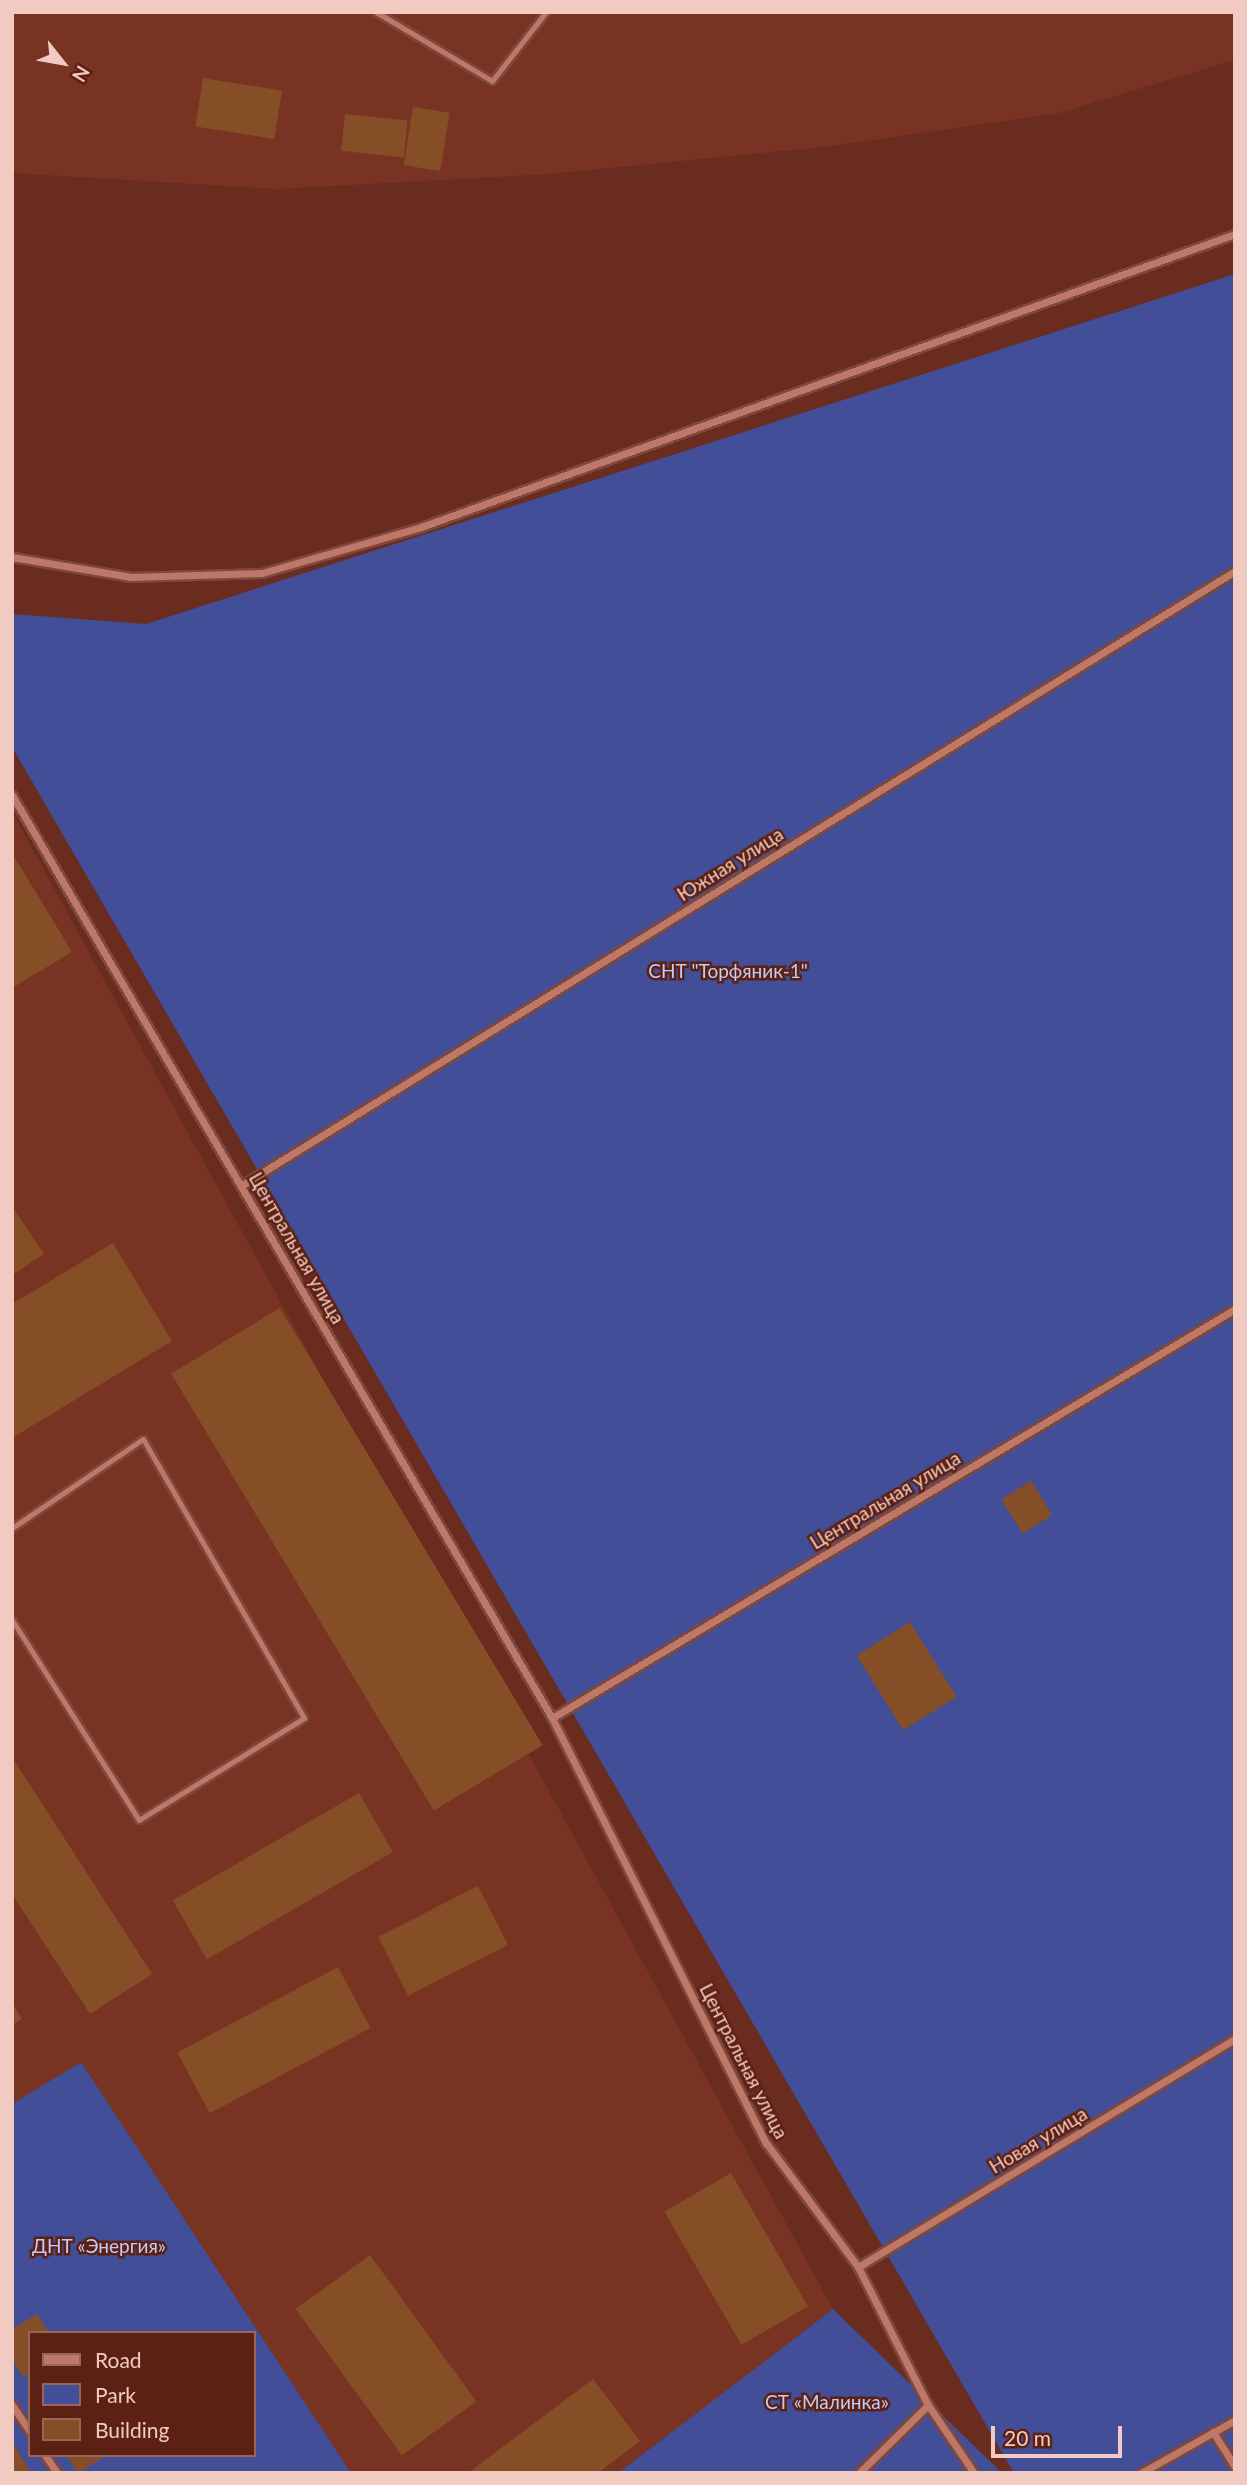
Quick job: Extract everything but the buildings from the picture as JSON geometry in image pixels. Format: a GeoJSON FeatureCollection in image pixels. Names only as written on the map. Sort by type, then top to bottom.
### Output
{"type":"FeatureCollection","features":[{"type":"Feature","properties":{"kind":"street"},"geometry":{"type":"LineString","coordinates":[[12,557],[131,577],[262,573],[474,509],[1235,234]]}},
{"type":"Feature","properties":{"kind":"street","name":"Южная улица"},"geometry":{"type":"LineString","coordinates":[[242,1185],[1235,571]]}},
{"type":"Feature","properties":{"kind":"street","name":"Центральная улица"},"geometry":{"type":"LineString","coordinates":[[12,795],[552,1717],[766,2143],[858,2267],[928,2405],[974,2473]]}},
{"type":"Feature","properties":{"kind":"street","name":"Центральная улица"},"geometry":{"type":"LineString","coordinates":[[552,1717],[1235,1309]]}},
{"type":"Feature","properties":{"kind":"street","name":"Новая улица"},"geometry":{"type":"LineString","coordinates":[[858,2267],[1235,2039]]}},
{"type":"Feature","properties":{"kind":"street"},"geometry":{"type":"LineString","coordinates":[[12,2405],[28,2429]]}},
{"type":"Feature","properties":{"kind":"street"},"geometry":{"type":"LineString","coordinates":[[859,2473],[928,2405]]}},
{"type":"Feature","properties":{"kind":"street"},"geometry":{"type":"LineString","coordinates":[[1141,2473],[1235,2420]]}},
{"type":"Feature","properties":{"kind":"street"},"geometry":{"type":"LineString","coordinates":[[1213,2432],[1235,2467]]}},
{"type":"Feature","properties":{"kind":"street"},"geometry":{"type":"LineString","coordinates":[[46,2457],[57,2473]]}},
{"type":"Feature","properties":{"kind":"lane"},"geometry":{"type":"LineString","coordinates":[[376,12],[492,81],[546,12]]}},
{"type":"Feature","properties":{"kind":"lane"},"geometry":{"type":"LineString","coordinates":[[12,1528],[143,1439],[304,1718],[139,1820],[12,1620]]}},
{"type":"Feature","properties":{"kind":"shaded area"},"geometry":{"type":"Polygon","coordinates":[[[12,12],[1235,12],[1235,60],[1059,113],[832,146],[549,174],[277,189],[12,173],[12,12]]]}},
{"type":"Feature","properties":{"kind":"shaded area"},"geometry":{"type":"Polygon","coordinates":[[[12,812],[833,2309],[618,2473],[351,2473],[81,2062],[12,2104],[12,812]]]}},
{"type":"Feature","properties":{"kind":"green space","name":"СНТ \"Торфяник-1\""},"geometry":{"type":"Polygon","coordinates":[[[1235,274],[1235,2473],[1014,2473],[12,747],[12,614],[146,624],[1235,274]]]}},
{"type":"Feature","properties":{"kind":"green space","name":"ДНТ «Энергия»"},"geometry":{"type":"Polygon","coordinates":[[[81,2062],[351,2473],[12,2473],[12,2104],[81,2062]]]}},
{"type":"Feature","properties":{"kind":"green space","name":"CТ «Малинка»"},"geometry":{"type":"Polygon","coordinates":[[[833,2309],[1002,2473],[618,2473],[833,2309]]]}}]}
